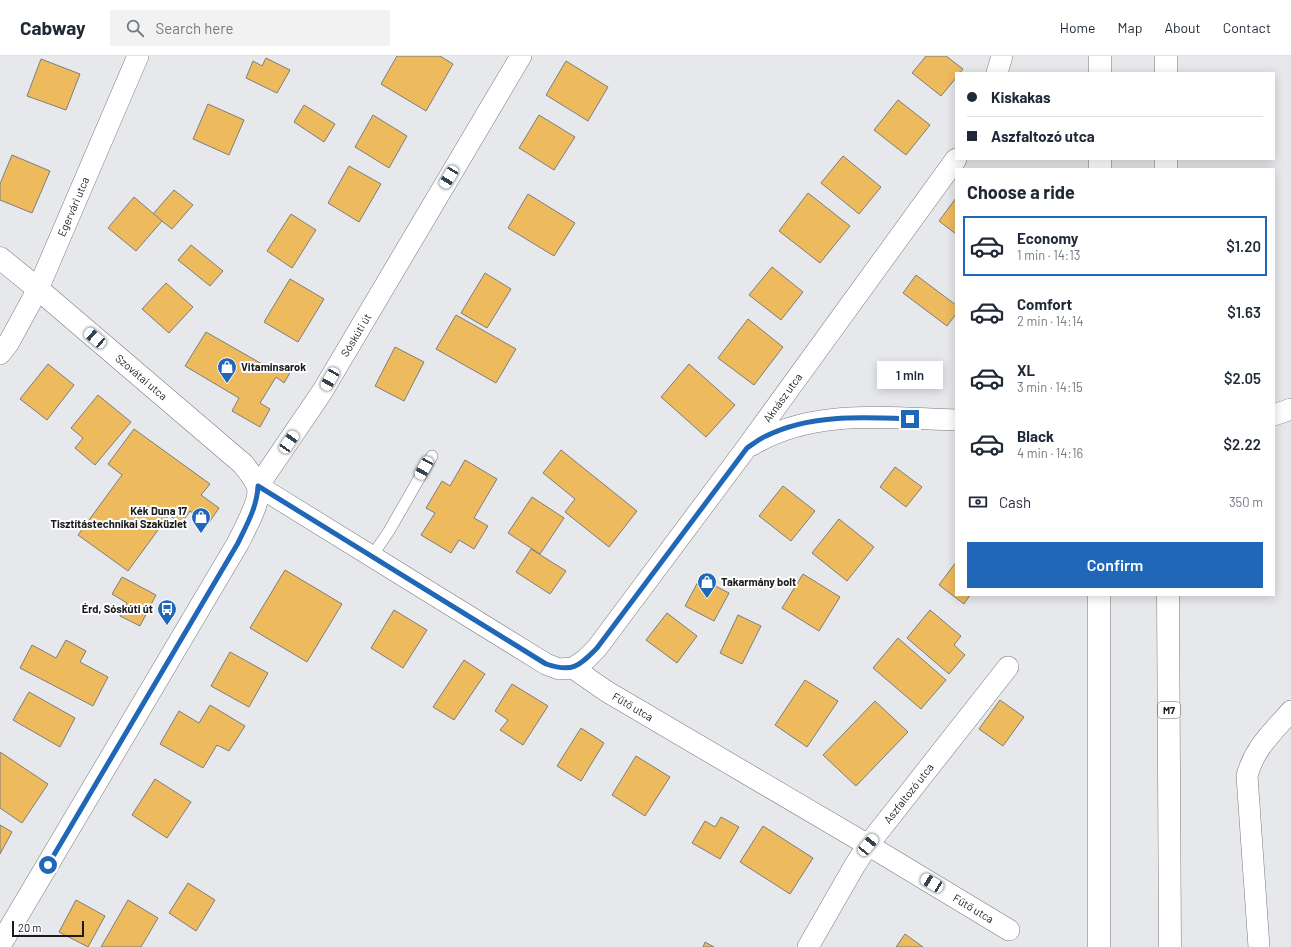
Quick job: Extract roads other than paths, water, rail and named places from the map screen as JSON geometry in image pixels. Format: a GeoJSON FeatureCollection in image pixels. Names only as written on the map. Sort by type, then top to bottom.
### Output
{"type":"FeatureCollection","features":[{"type":"Feature","properties":{"kind":"main road"},"geometry":{"type":"LineString","coordinates":[[1100,56],[1100,72]]}},
{"type":"Feature","properties":{"kind":"main road"},"geometry":{"type":"LineString","coordinates":[[1166,56],[1166,72]]}},
{"type":"Feature","properties":{"kind":"main road","name":"Szovátai utca"},"geometry":{"type":"LineString","coordinates":[[0,258],[243,464],[258,486]]}},
{"type":"Feature","properties":{"kind":"main road","name":"Sóskúti út"},"geometry":{"type":"LineString","coordinates":[[0,945],[238,543],[254,510],[257,500],[258,486]]}},
{"type":"Feature","properties":{"kind":"main road"},"geometry":{"type":"LineString","coordinates":[[1099,596],[1099,947]]}},
{"type":"Feature","properties":{"kind":"main road","name":"M7"},"geometry":{"type":"LineString","coordinates":[[1168,596],[1170,947]]}},
{"type":"Feature","properties":{"kind":"street","name":"Egervári utca"},"geometry":{"type":"LineString","coordinates":[[0,354],[8,344],[38,289],[138,56]]}},
{"type":"Feature","properties":{"kind":"street","name":"Sóskúti út"},"geometry":{"type":"LineString","coordinates":[[258,486],[322,392],[521,56]]}},
{"type":"Feature","properties":{"kind":"street"},"geometry":{"type":"LineString","coordinates":[[997,72],[1002,56]]}},
{"type":"Feature","properties":{"kind":"street","name":"Aknász utca"},"geometry":{"type":"LineString","coordinates":[[573,668],[585,660],[597,648],[747,448],[955,160]]}},
{"type":"Feature","properties":{"kind":"street"},"geometry":{"type":"LineString","coordinates":[[1275,415],[1291,409]]}},
{"type":"Feature","properties":{"kind":"street"},"geometry":{"type":"LineString","coordinates":[[747,448],[766,436],[785,429],[832,419],[863,418],[955,420]]}},
{"type":"Feature","properties":{"kind":"street","name":"Fűtő utca"},"geometry":{"type":"LineString","coordinates":[[258,486],[546,664],[559,668],[573,668],[606,691],[1009,930]]}},
{"type":"Feature","properties":{"kind":"street","name":"Aszfaltozó utca"},"geometry":{"type":"LineString","coordinates":[[808,947],[854,865],[868,845],[1008,667]]}},
{"type":"Feature","properties":{"kind":"street"},"geometry":{"type":"LineString","coordinates":[[1259,947],[1247,776],[1250,763],[1258,749],[1291,711]]}},
{"type":"Feature","properties":{"kind":"lane"},"geometry":{"type":"LineString","coordinates":[[372,556],[389,531],[432,456]]}},
{"type":"Feature","properties":{"kind":"place","name":"Vitaminsarok"},"geometry":{"type":"Point","coordinates":[227,384]}},
{"type":"Feature","properties":{"kind":"place","name":"Kék Duna 17 Tisztítástechnikai Szaküzlet"},"geometry":{"type":"Point","coordinates":[201,534]}},
{"type":"Feature","properties":{"kind":"place","name":"Takarmány bolt"},"geometry":{"type":"Point","coordinates":[707,599]}},
{"type":"Feature","properties":{"kind":"place","name":"Érd, Sóskúti út"},"geometry":{"type":"Point","coordinates":[167,626]}}]}
